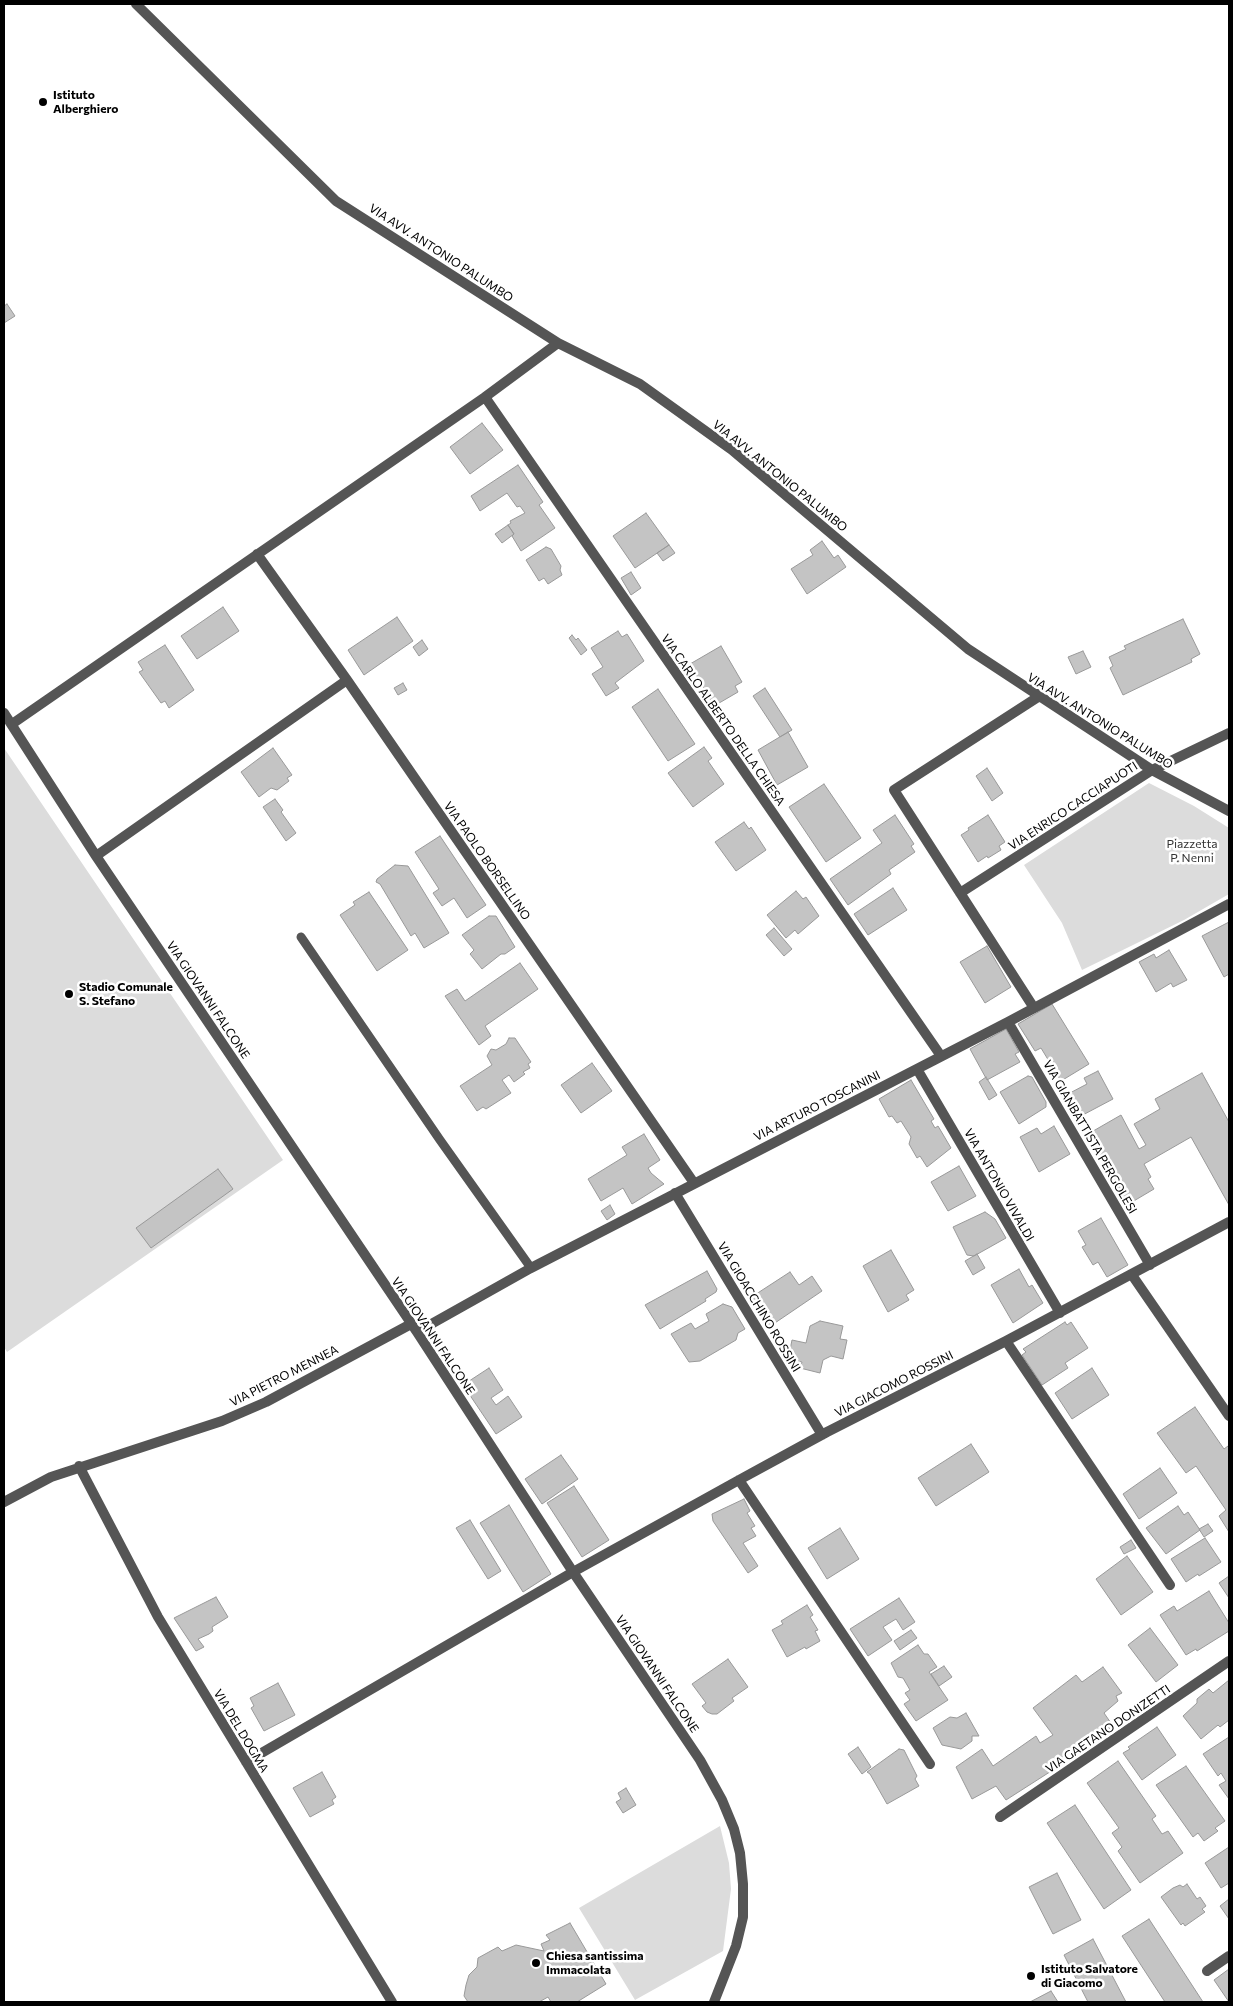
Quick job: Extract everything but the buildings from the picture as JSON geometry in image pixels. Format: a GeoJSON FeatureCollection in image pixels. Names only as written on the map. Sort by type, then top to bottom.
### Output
{"type":"FeatureCollection","features":[{"type":"Feature","properties":{"kind":"street","name":"VIA AVV. ANTONIO PALUMBO"},"geometry":{"type":"LineString","coordinates":[[136,4],[336,201],[558,343],[640,384],[732,450],[968,649],[1038,697],[1152,770],[1229,811]]}},
{"type":"Feature","properties":{"kind":"street"},"geometry":{"type":"LineString","coordinates":[[12,724],[485,397],[558,343]]}},
{"type":"Feature","properties":{"kind":"street","name":"VIA CARLO ALBERTO DELLA CHIESA"},"geometry":{"type":"LineString","coordinates":[[485,397],[941,1056]]}},
{"type":"Feature","properties":{"kind":"street","name":"VIA PAOLO BORSELLINO"},"geometry":{"type":"LineString","coordinates":[[257,554],[347,680],[694,1183]]}},
{"type":"Feature","properties":{"kind":"street"},"geometry":{"type":"LineString","coordinates":[[96,856],[347,680]]}},
{"type":"Feature","properties":{"kind":"street"},"geometry":{"type":"LineString","coordinates":[[1034,1008],[894,790],[1038,697]]}},
{"type":"Feature","properties":{"kind":"street","name":"VIA GIOVANNI FALCONE"},"geometry":{"type":"LineString","coordinates":[[4,713],[96,856],[414,1328],[573,1572],[700,1760],[722,1800],[734,1828],[740,1853],[743,1884],[743,1917],[736,1946],[714,2002]]}},
{"type":"Feature","properties":{"kind":"street","name":"VIA ENRICO CACCIAPUOTI"},"geometry":{"type":"LineString","coordinates":[[960,893],[1152,770],[1229,733]]}},
{"type":"Feature","properties":{"kind":"street","name":"VIA ARTURO TOSCANINI"},"geometry":{"type":"LineString","coordinates":[[414,1328],[1008,1022],[1229,904]]}},
{"type":"Feature","properties":{"kind":"street","name":"VIA GIANBATTISTA PERGOLESI"},"geometry":{"type":"LineString","coordinates":[[1008,1022],[1150,1265]]}},
{"type":"Feature","properties":{"kind":"street","name":"VIA ANTONIO VIVALDI"},"geometry":{"type":"LineString","coordinates":[[917,1069],[1060,1313]]}},
{"type":"Feature","properties":{"kind":"street","name":"VIA GIOACCHINO ROSSINI"},"geometry":{"type":"LineString","coordinates":[[675,1193],[822,1435]]}},
{"type":"Feature","properties":{"kind":"street","name":"VIA GIACOMO ROSSINI"},"geometry":{"type":"LineString","coordinates":[[246,1762],[573,1572],[739,1480],[822,1435],[1060,1313],[1229,1222]]}},
{"type":"Feature","properties":{"kind":"street"},"geometry":{"type":"LineString","coordinates":[[1132,1275],[1229,1416]]}},
{"type":"Feature","properties":{"kind":"street","name":"VIA PIETRO MENNEA"},"geometry":{"type":"LineString","coordinates":[[4,1502],[51,1477],[79,1466],[231,1417],[266,1402],[414,1328]]}},
{"type":"Feature","properties":{"kind":"street"},"geometry":{"type":"LineString","coordinates":[[1006,1341],[1170,1585]]}},
{"type":"Feature","properties":{"kind":"street","name":"VIA DEL DOGMA"},"geometry":{"type":"LineString","coordinates":[[79,1466],[158,1617],[392,2002]]}},
{"type":"Feature","properties":{"kind":"street"},"geometry":{"type":"LineString","coordinates":[[739,1480],[930,1764]]}},
{"type":"Feature","properties":{"kind":"street","name":"VIA GAETANO DONIZETTI"},"geometry":{"type":"LineString","coordinates":[[1000,1817],[1229,1661]]}},
{"type":"Feature","properties":{"kind":"street"},"geometry":{"type":"LineString","coordinates":[[1207,1971],[1229,1956]]}},
{"type":"Feature","properties":{"kind":"lane"},"geometry":{"type":"LineString","coordinates":[[301,936],[531,1268]]}},
{"type":"Feature","properties":{"kind":"green space","name":"Stadio Comunale S. Stefano"},"geometry":{"type":"Polygon","coordinates":[[[4,748],[283,1160],[7,1352],[4,1347],[4,748]]]}},
{"type":"Feature","properties":{"kind":"green space","name":"Piazzetta P. Nenni"},"geometry":{"type":"Polygon","coordinates":[[[1149,783],[1194,806],[1229,828],[1229,894],[1184,920],[1082,970],[1062,923],[1024,865],[1149,783]]]}},
{"type":"Feature","properties":{"kind":"green space"},"geometry":{"type":"Polygon","coordinates":[[[720,1826],[729,1863],[731,1889],[723,1951],[635,2000],[579,1908],[720,1826]]]}},
{"type":"Feature","properties":{"kind":"place","name":"Istituto Alberghiero"},"geometry":{"type":"Point","coordinates":[43,102]}},
{"type":"Feature","properties":{"kind":"place","name":"Stadio Comunale S. Stefano"},"geometry":{"type":"Point","coordinates":[69,994]}},
{"type":"Feature","properties":{"kind":"place","name":"Chiesa santissima Immacolata"},"geometry":{"type":"Point","coordinates":[536,1963]}},
{"type":"Feature","properties":{"kind":"place","name":"Istituto Salvatore di Giacomo"},"geometry":{"type":"Point","coordinates":[1031,1976]}}]}
